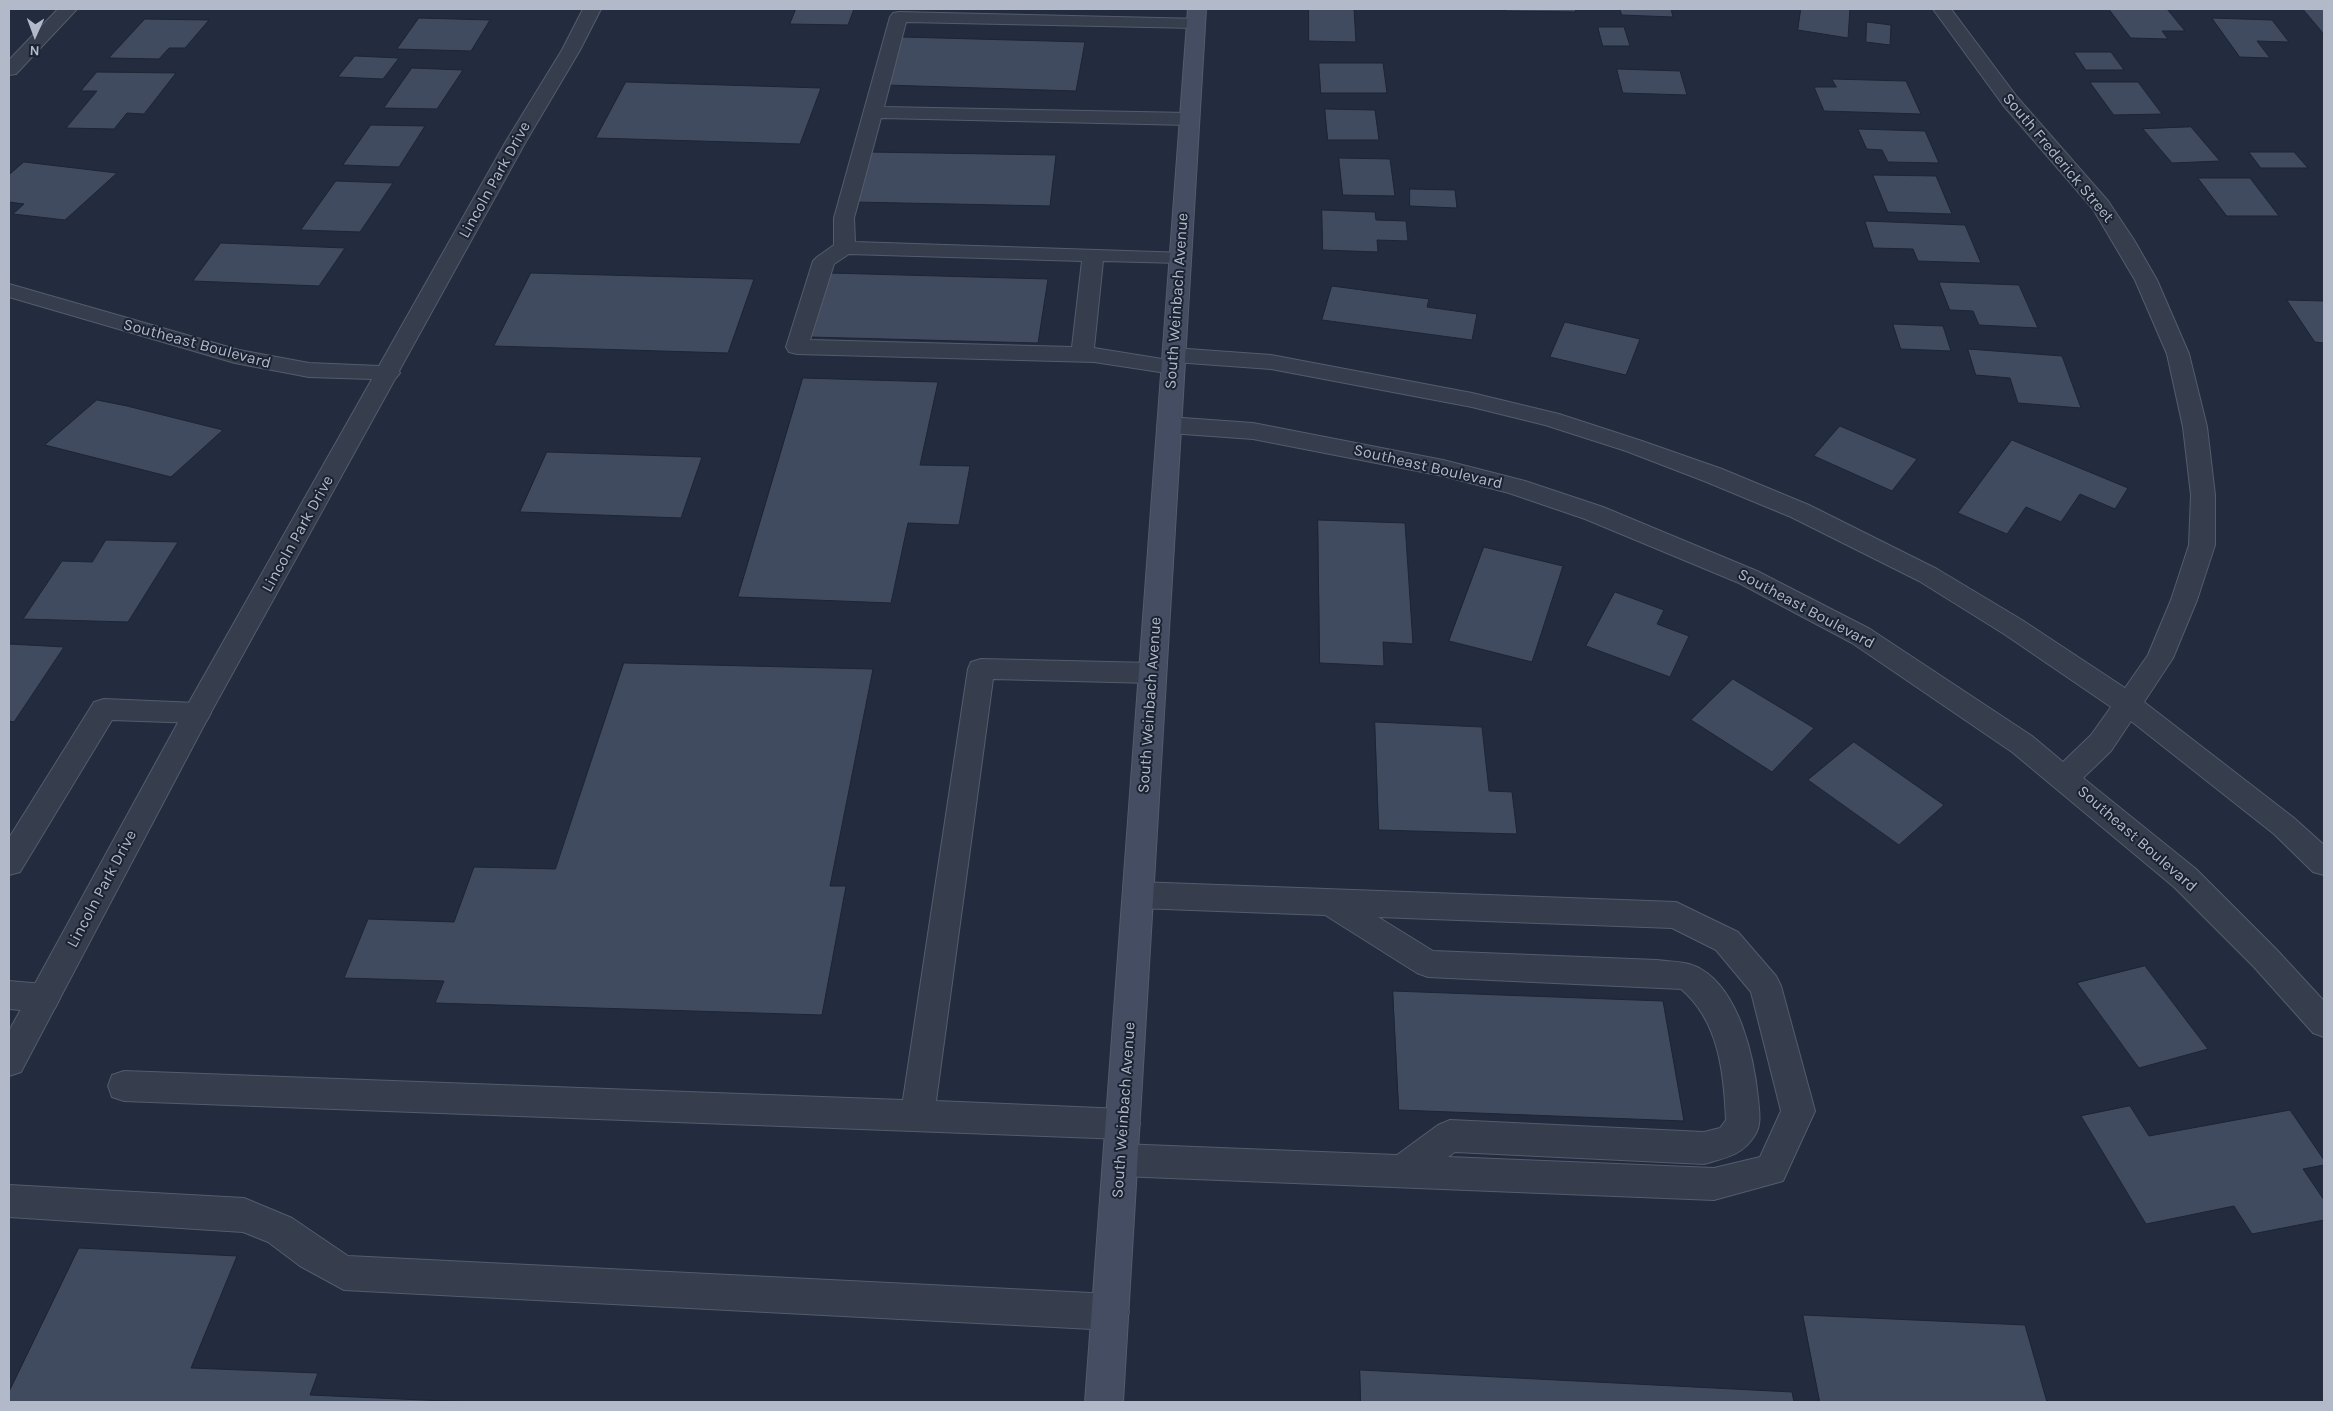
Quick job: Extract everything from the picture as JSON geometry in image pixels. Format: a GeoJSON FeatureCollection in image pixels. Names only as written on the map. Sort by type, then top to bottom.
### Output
{"type":"FeatureCollection","features":[{"type":"Feature","properties":{"kind":"street"},"geometry":{"type":"LineString","coordinates":[[9,70],[68,9]]}},
{"type":"Feature","properties":{"kind":"street","name":"Lincoln Park Drive"},"geometry":{"type":"LineString","coordinates":[[9,1062],[198,713],[389,373],[515,143],[571,50],[592,9]]}},
{"type":"Feature","properties":{"kind":"street","name":"South Frederick Street"},"geometry":{"type":"LineString","coordinates":[[1942,9],[1961,37],[2010,100],[2101,205],[2124,240],[2146,280],[2178,354],[2196,427],[2203,495],[2202,545],[2184,600],[2160,658],[2101,743],[2064,778]]}},
{"type":"Feature","properties":{"kind":"street"},"geometry":{"type":"LineString","coordinates":[[845,248],[844,218],[899,17],[993,14],[1196,16]]}},
{"type":"Feature","properties":{"kind":"street","name":"South Weinbach Avenue"},"geometry":{"type":"LineString","coordinates":[[1104,1402],[1196,16]]}},
{"type":"Feature","properties":{"kind":"street"},"geometry":{"type":"LineString","coordinates":[[9,44],[39,38]]}},
{"type":"Feature","properties":{"kind":"street"},"geometry":{"type":"LineString","coordinates":[[873,112],[1189,119]]}},
{"type":"Feature","properties":{"kind":"street"},"geometry":{"type":"LineString","coordinates":[[1180,257],[845,248],[824,261],[797,347],[1082,355],[1173,361],[1271,362],[1472,400],[1560,422],[1713,475],[1800,511],[1928,575],[2013,627],[2128,704],[2284,826],[2324,863]]}},
{"type":"Feature","properties":{"kind":"street"},"geometry":{"type":"LineString","coordinates":[[1082,355],[1092,256]]}},
{"type":"Feature","properties":{"kind":"street","name":"Southeast Boulevard"},"geometry":{"type":"LineString","coordinates":[[9,290],[235,356],[280,366],[309,370],[389,373]]}},
{"type":"Feature","properties":{"kind":"street","name":"Southeast Boulevard"},"geometry":{"type":"LineString","coordinates":[[1169,425],[1253,431],[1444,468],[1516,487],[1594,513],[1748,577],[1861,636],[2022,744],[2185,878],[2265,958],[2324,1023]]}},
{"type":"Feature","properties":{"kind":"street"},"geometry":{"type":"LineString","coordinates":[[917,1116],[981,669],[1152,674]]}},
{"type":"Feature","properties":{"kind":"street"},"geometry":{"type":"LineString","coordinates":[[9,863],[104,709],[198,713]]}},
{"type":"Feature","properties":{"kind":"street"},"geometry":{"type":"LineString","coordinates":[[1120,1160],[1714,1184],[1771,1170],[1798,1111],[1765,986],[1727,941],[1676,914],[1138,894]]}},
{"type":"Feature","properties":{"kind":"street"},"geometry":{"type":"LineString","coordinates":[[1329,902],[1428,964],[1657,973],[1690,979],[1713,999],[1726,1026],[1743,1096],[1743,1125],[1730,1141],[1704,1148],[1450,1136],[1401,1172]]}},
{"type":"Feature","properties":{"kind":"street"},"geometry":{"type":"LineString","coordinates":[[9,995],[44,998]]}},
{"type":"Feature","properties":{"kind":"street"},"geometry":{"type":"LineString","coordinates":[[124,1086],[1123,1124]]}},
{"type":"Feature","properties":{"kind":"street"},"geometry":{"type":"LineString","coordinates":[[9,1201],[244,1215],[280,1230],[312,1254],[344,1273],[1111,1312]]}},
{"type":"Feature","properties":{"kind":"building"},"geometry":{"type":"Polygon","coordinates":[[[796,9],[854,9],[848,25],[790,24],[796,9]]]}},
{"type":"Feature","properties":{"kind":"building"},"geometry":{"type":"Polygon","coordinates":[[[1309,9],[1354,9],[1356,42],[1309,41],[1309,9]]]}},
{"type":"Feature","properties":{"kind":"building"},"geometry":{"type":"Polygon","coordinates":[[[1505,9],[1575,9],[1576,12],[1506,11],[1505,9]]]}},
{"type":"Feature","properties":{"kind":"building"},"geometry":{"type":"Polygon","coordinates":[[[1620,9],[1671,9],[1673,17],[1622,15],[1620,9]]]}},
{"type":"Feature","properties":{"kind":"building"},"geometry":{"type":"Polygon","coordinates":[[[1801,9],[1850,9],[1848,38],[1798,30],[1801,9]]]}},
{"type":"Feature","properties":{"kind":"building"},"geometry":{"type":"Polygon","coordinates":[[[2109,9],[2167,9],[2185,31],[2162,31],[2168,39],[2131,38],[2109,9]]]}},
{"type":"Feature","properties":{"kind":"building"},"geometry":{"type":"Polygon","coordinates":[[[2303,9],[2324,9],[2324,34],[2303,9]]]}},
{"type":"Feature","properties":{"kind":"building"},"geometry":{"type":"Polygon","coordinates":[[[419,18],[490,20],[471,51],[397,49],[419,18]]]}},
{"type":"Feature","properties":{"kind":"building"},"geometry":{"type":"Polygon","coordinates":[[[2212,18],[2272,20],[2289,42],[2257,41],[2270,58],[2240,57],[2212,18]]]}},
{"type":"Feature","properties":{"kind":"building"},"geometry":{"type":"Polygon","coordinates":[[[145,19],[209,20],[185,48],[169,48],[159,59],[109,58],[145,19]]]}},
{"type":"Feature","properties":{"kind":"building"},"geometry":{"type":"Polygon","coordinates":[[[1867,22],[1891,25],[1890,45],[1866,42],[1867,22]]]}},
{"type":"Feature","properties":{"kind":"building"},"geometry":{"type":"Polygon","coordinates":[[[1598,27],[1624,27],[1630,46],[1603,46],[1598,27]]]}},
{"type":"Feature","properties":{"kind":"building"},"geometry":{"type":"Polygon","coordinates":[[[902,37],[1085,42],[1076,91],[886,85],[902,37]]]}},
{"type":"Feature","properties":{"kind":"building"},"geometry":{"type":"Polygon","coordinates":[[[2074,52],[2111,52],[2124,70],[2086,70],[2074,52]]]}},
{"type":"Feature","properties":{"kind":"building"},"geometry":{"type":"Polygon","coordinates":[[[355,56],[399,58],[383,79],[338,77],[355,56]]]}},
{"type":"Feature","properties":{"kind":"building"},"geometry":{"type":"Polygon","coordinates":[[[1319,63],[1383,63],[1387,93],[1321,93],[1319,63]]]}},
{"type":"Feature","properties":{"kind":"building"},"geometry":{"type":"Polygon","coordinates":[[[412,68],[463,70],[437,109],[384,108],[412,68]]]}},
{"type":"Feature","properties":{"kind":"building"},"geometry":{"type":"Polygon","coordinates":[[[1617,69],[1680,71],[1687,95],[1623,93],[1617,69]]]}},
{"type":"Feature","properties":{"kind":"building"},"geometry":{"type":"Polygon","coordinates":[[[97,72],[176,73],[144,114],[127,113],[114,129],[66,128],[97,91],[81,91],[97,72]]]}},
{"type":"Feature","properties":{"kind":"building"},"geometry":{"type":"Polygon","coordinates":[[[1832,79],[1906,81],[1921,114],[1824,111],[1814,87],[1836,87],[1832,79]]]}},
{"type":"Feature","properties":{"kind":"building"},"geometry":{"type":"Polygon","coordinates":[[[626,82],[821,88],[800,144],[596,138],[626,82]]]}},
{"type":"Feature","properties":{"kind":"building"},"geometry":{"type":"Polygon","coordinates":[[[2090,82],[2138,82],[2162,114],[2114,115],[2090,82]]]}},
{"type":"Feature","properties":{"kind":"building"},"geometry":{"type":"Polygon","coordinates":[[[1325,109],[1375,110],[1379,140],[1328,140],[1325,109]]]}},
{"type":"Feature","properties":{"kind":"building"},"geometry":{"type":"Polygon","coordinates":[[[371,125],[425,126],[399,167],[343,165],[371,125]]]}},
{"type":"Feature","properties":{"kind":"building"},"geometry":{"type":"Polygon","coordinates":[[[2191,127],[2220,161],[2172,163],[2143,129],[2191,127]]]}},
{"type":"Feature","properties":{"kind":"building"},"geometry":{"type":"Polygon","coordinates":[[[1858,129],[1925,131],[1939,163],[1888,162],[1882,150],[1867,149],[1858,129]]]}},
{"type":"Feature","properties":{"kind":"building"},"geometry":{"type":"Polygon","coordinates":[[[867,152],[1056,155],[1050,206],[853,202],[867,152]]]}},
{"type":"Feature","properties":{"kind":"building"},"geometry":{"type":"Polygon","coordinates":[[[2249,152],[2294,152],[2308,168],[2261,168],[2249,152]]]}},
{"type":"Feature","properties":{"kind":"building"},"geometry":{"type":"Polygon","coordinates":[[[1339,158],[1390,159],[1395,196],[1343,195],[1339,158]]]}},
{"type":"Feature","properties":{"kind":"building"},"geometry":{"type":"Polygon","coordinates":[[[24,162],[117,173],[65,220],[13,214],[24,204],[9,202],[9,175],[24,162]]]}},
{"type":"Feature","properties":{"kind":"building"},"geometry":{"type":"Polygon","coordinates":[[[1873,175],[1936,176],[1952,214],[1888,212],[1873,175]]]}},
{"type":"Feature","properties":{"kind":"building"},"geometry":{"type":"Polygon","coordinates":[[[2198,178],[2250,178],[2279,216],[2227,216],[2198,178]]]}},
{"type":"Feature","properties":{"kind":"building"},"geometry":{"type":"Polygon","coordinates":[[[336,181],[393,183],[360,232],[301,230],[336,181]]]}},
{"type":"Feature","properties":{"kind":"building"},"geometry":{"type":"Polygon","coordinates":[[[1410,189],[1455,190],[1457,208],[1410,206],[1410,189]]]}},
{"type":"Feature","properties":{"kind":"building"},"geometry":{"type":"Polygon","coordinates":[[[1322,210],[1375,212],[1376,220],[1406,221],[1408,241],[1377,240],[1378,252],[1323,250],[1322,210]]]}},
{"type":"Feature","properties":{"kind":"building"},"geometry":{"type":"Polygon","coordinates":[[[1865,221],[1965,225],[1981,263],[1918,261],[1913,249],[1874,248],[1865,221]]]}},
{"type":"Feature","properties":{"kind":"building"},"geometry":{"type":"Polygon","coordinates":[[[221,243],[345,248],[319,286],[193,281],[221,243]]]}},
{"type":"Feature","properties":{"kind":"building"},"geometry":{"type":"Polygon","coordinates":[[[531,273],[754,279],[728,353],[494,346],[531,273]]]}},
{"type":"Feature","properties":{"kind":"building"},"geometry":{"type":"Polygon","coordinates":[[[829,273],[1048,279],[1038,343],[810,337],[829,273]]]}},
{"type":"Feature","properties":{"kind":"building"},"geometry":{"type":"Polygon","coordinates":[[[1939,282],[2019,285],[2038,328],[1979,325],[1973,311],[1950,310],[1939,282]]]}},
{"type":"Feature","properties":{"kind":"building"},"geometry":{"type":"Polygon","coordinates":[[[1332,286],[1429,299],[1427,307],[1477,314],[1472,340],[1322,320],[1332,286]]]}},
{"type":"Feature","properties":{"kind":"building"},"geometry":{"type":"Polygon","coordinates":[[[2287,300],[2324,301],[2324,343],[2315,342],[2287,300]]]}},
{"type":"Feature","properties":{"kind":"building"},"geometry":{"type":"Polygon","coordinates":[[[1565,322],[1640,339],[1626,375],[1550,357],[1565,322]]]}},
{"type":"Feature","properties":{"kind":"building"},"geometry":{"type":"Polygon","coordinates":[[[1893,324],[1943,326],[1951,351],[1901,349],[1893,324]]]}},
{"type":"Feature","properties":{"kind":"building"},"geometry":{"type":"Polygon","coordinates":[[[1968,349],[2062,356],[2081,408],[2018,403],[2010,378],[1976,375],[1968,349]]]}},
{"type":"Feature","properties":{"kind":"building"},"geometry":{"type":"Polygon","coordinates":[[[803,378],[938,382],[920,465],[970,466],[959,525],[908,523],[891,603],[738,597],[803,378]]]}},
{"type":"Feature","properties":{"kind":"building"},"geometry":{"type":"Polygon","coordinates":[[[97,400],[223,430],[171,477],[45,445],[97,400]]]}},
{"type":"Feature","properties":{"kind":"building"},"geometry":{"type":"Polygon","coordinates":[[[1840,426],[1917,459],[1892,491],[1814,456],[1840,426]]]}},
{"type":"Feature","properties":{"kind":"building"},"geometry":{"type":"Polygon","coordinates":[[[2012,440],[2128,488],[2115,509],[2080,494],[2061,522],[2026,507],[2007,534],[1958,513],[2012,440]]]}},
{"type":"Feature","properties":{"kind":"building"},"geometry":{"type":"Polygon","coordinates":[[[547,452],[702,457],[681,518],[520,512],[547,452]]]}},
{"type":"Feature","properties":{"kind":"building"},"geometry":{"type":"Polygon","coordinates":[[[1318,520],[1405,523],[1413,644],[1383,642],[1384,666],[1320,663],[1318,520]]]}},
{"type":"Feature","properties":{"kind":"building"},"geometry":{"type":"Polygon","coordinates":[[[106,540],[178,542],[128,622],[23,619],[62,561],[92,562],[106,540]]]}},
{"type":"Feature","properties":{"kind":"building"},"geometry":{"type":"Polygon","coordinates":[[[1484,547],[1563,566],[1532,662],[1449,641],[1484,547]]]}},
{"type":"Feature","properties":{"kind":"building"},"geometry":{"type":"Polygon","coordinates":[[[1615,592],[1664,610],[1657,624],[1689,636],[1670,677],[1586,646],[1615,592]]]}},
{"type":"Feature","properties":{"kind":"building"},"geometry":{"type":"Polygon","coordinates":[[[9,644],[64,647],[14,722],[9,721],[9,644]]]}},
{"type":"Feature","properties":{"kind":"building"},"geometry":{"type":"Polygon","coordinates":[[[624,663],[873,669],[830,886],[846,886],[822,1015],[435,1003],[444,981],[344,978],[368,919],[454,922],[474,867],[555,869],[624,663]]]}},
{"type":"Feature","properties":{"kind":"building"},"geometry":{"type":"Polygon","coordinates":[[[1733,679],[1814,728],[1772,772],[1691,720],[1733,679]]]}},
{"type":"Feature","properties":{"kind":"building"},"geometry":{"type":"Polygon","coordinates":[[[1375,722],[1482,727],[1489,791],[1512,792],[1517,834],[1379,830],[1375,722]]]}},
{"type":"Feature","properties":{"kind":"building"},"geometry":{"type":"Polygon","coordinates":[[[1854,742],[1944,805],[1899,845],[1808,780],[1854,742]]]}},
{"type":"Feature","properties":{"kind":"building"},"geometry":{"type":"Polygon","coordinates":[[[2145,966],[2208,1049],[2139,1068],[2077,983],[2145,966]]]}},
{"type":"Feature","properties":{"kind":"building"},"geometry":{"type":"Polygon","coordinates":[[[1393,991],[1663,1001],[1684,1121],[1399,1110],[1393,991]]]}},
{"type":"Feature","properties":{"kind":"building"},"geometry":{"type":"Polygon","coordinates":[[[2130,1106],[2149,1136],[2290,1110],[2324,1160],[2324,1165],[2303,1169],[2324,1200],[2324,1220],[2252,1234],[2234,1206],[2146,1224],[2081,1116],[2130,1106]]]}},
{"type":"Feature","properties":{"kind":"building"},"geometry":{"type":"Polygon","coordinates":[[[79,1248],[237,1256],[191,1368],[318,1373],[310,1395],[468,1402],[9,1402],[9,1392],[79,1248]]]}},
{"type":"Feature","properties":{"kind":"building"},"geometry":{"type":"Polygon","coordinates":[[[1803,1315],[2025,1325],[2047,1402],[1820,1402],[1803,1315]]]}},
{"type":"Feature","properties":{"kind":"building"},"geometry":{"type":"Polygon","coordinates":[[[1360,1370],[1792,1392],[1794,1402],[1361,1402],[1360,1370]]]}}]}
